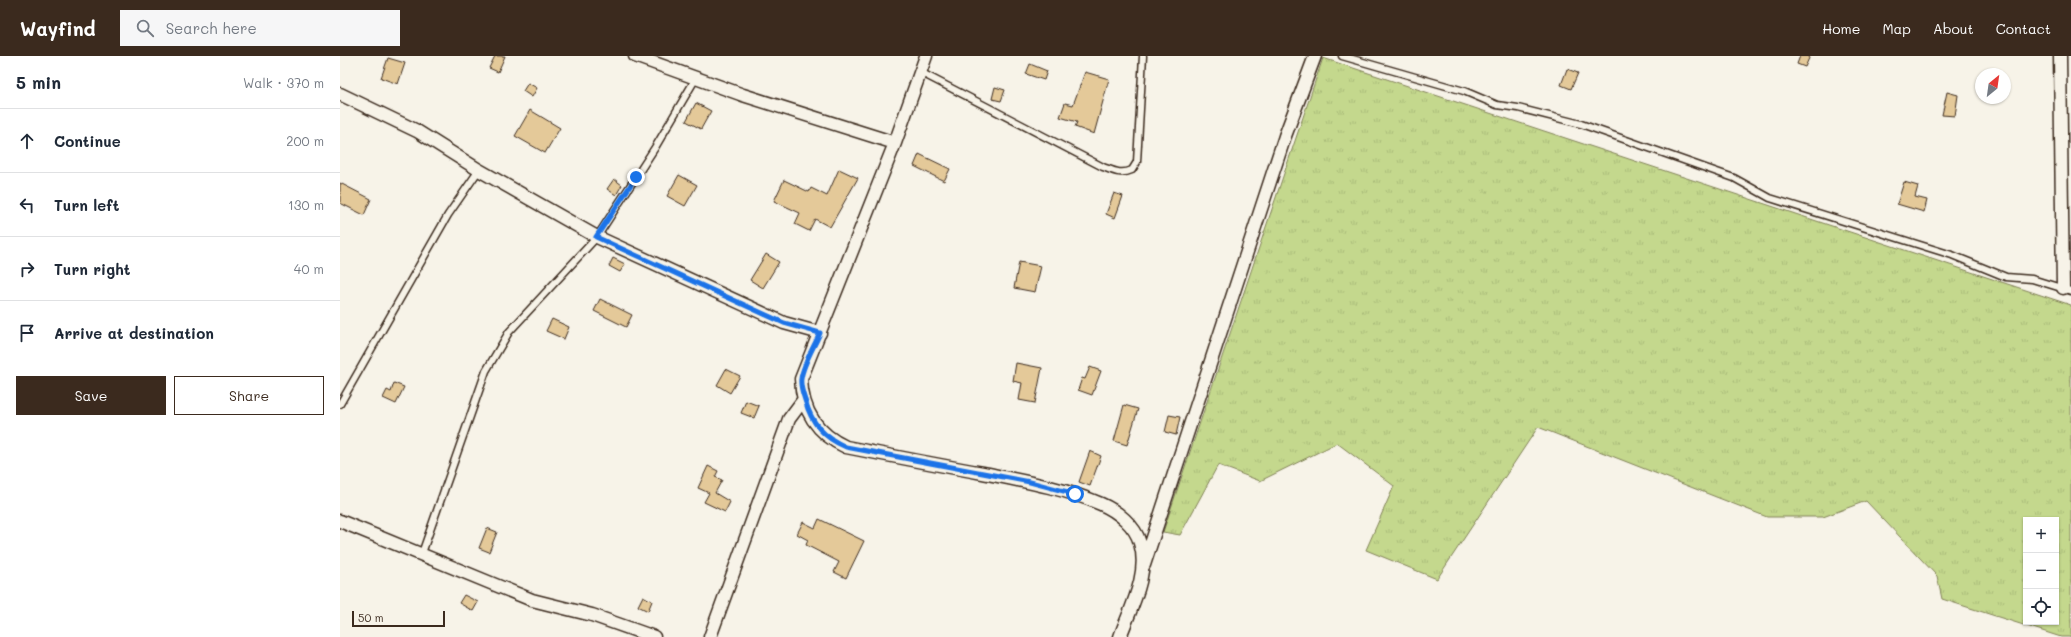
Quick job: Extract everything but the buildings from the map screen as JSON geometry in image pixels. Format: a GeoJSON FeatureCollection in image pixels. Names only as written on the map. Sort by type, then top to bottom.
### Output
{"type":"FeatureCollection","features":[{"type":"Feature","properties":{"kind":"street"},"geometry":{"type":"LineString","coordinates":[[635,56],[743,95],[895,143]]}},
{"type":"Feature","properties":{"kind":"street"},"geometry":{"type":"LineString","coordinates":[[926,56],[895,143],[801,379],[804,399],[811,418],[818,428],[835,442],[846,447],[1030,482],[1075,494],[1102,504],[1120,516],[1134,529],[1140,544],[1141,575]]}},
{"type":"Feature","properties":{"kind":"street"},"geometry":{"type":"LineString","coordinates":[[1120,637],[1256,225],[1315,56]]}},
{"type":"Feature","properties":{"kind":"street"},"geometry":{"type":"LineString","coordinates":[[2060,56],[2067,289]]}},
{"type":"Feature","properties":{"kind":"street"},"geometry":{"type":"LineString","coordinates":[[340,94],[417,132],[479,170],[596,237],[784,323],[820,333]]}},
{"type":"Feature","properties":{"kind":"street"},"geometry":{"type":"LineString","coordinates":[[710,637],[789,419],[804,399]]}},
{"type":"Feature","properties":{"kind":"street"},"geometry":{"type":"LineString","coordinates":[[340,521],[421,556],[532,600],[592,615],[654,637]]}},
{"type":"Feature","properties":{"kind":"lane"},"geometry":{"type":"LineString","coordinates":[[920,72],[1103,167],[1119,173],[1132,170],[1137,162],[1144,56]]}},
{"type":"Feature","properties":{"kind":"lane"},"geometry":{"type":"LineString","coordinates":[[1342,56],[1477,95],[1497,105],[1518,108],[1581,124],[1734,178],[1770,198],[1952,255],[1976,264],[1993,273],[2006,277],[2032,279],[2067,289]]}},
{"type":"Feature","properties":{"kind":"lane"},"geometry":{"type":"LineString","coordinates":[[421,556],[486,371],[509,332],[596,237],[656,146],[696,78]]}},
{"type":"Feature","properties":{"kind":"lane"},"geometry":{"type":"LineString","coordinates":[[340,404],[448,215],[479,170]]}},
{"type":"Feature","properties":{"kind":"green space"},"geometry":{"type":"Polygon","coordinates":[[[1323,58],[2071,305],[2071,637],[2061,637],[2023,625],[2059,625],[2059,517],[2023,517],[2023,625],[1942,599],[1937,576],[1866,501],[1823,517],[1767,517],[1538,427],[1437,579],[1366,550],[1394,486],[1337,443],[1260,481],[1218,465],[1180,535],[1163,532],[1323,58]]]}},
{"type":"Feature","properties":{"kind":"route"},"geometry":{"type":"LineString","coordinates":[[636,177],[596,237],[784,323],[820,333],[801,379],[804,399],[811,418],[826,436],[846,447],[1030,482],[1075,494]]}}]}
